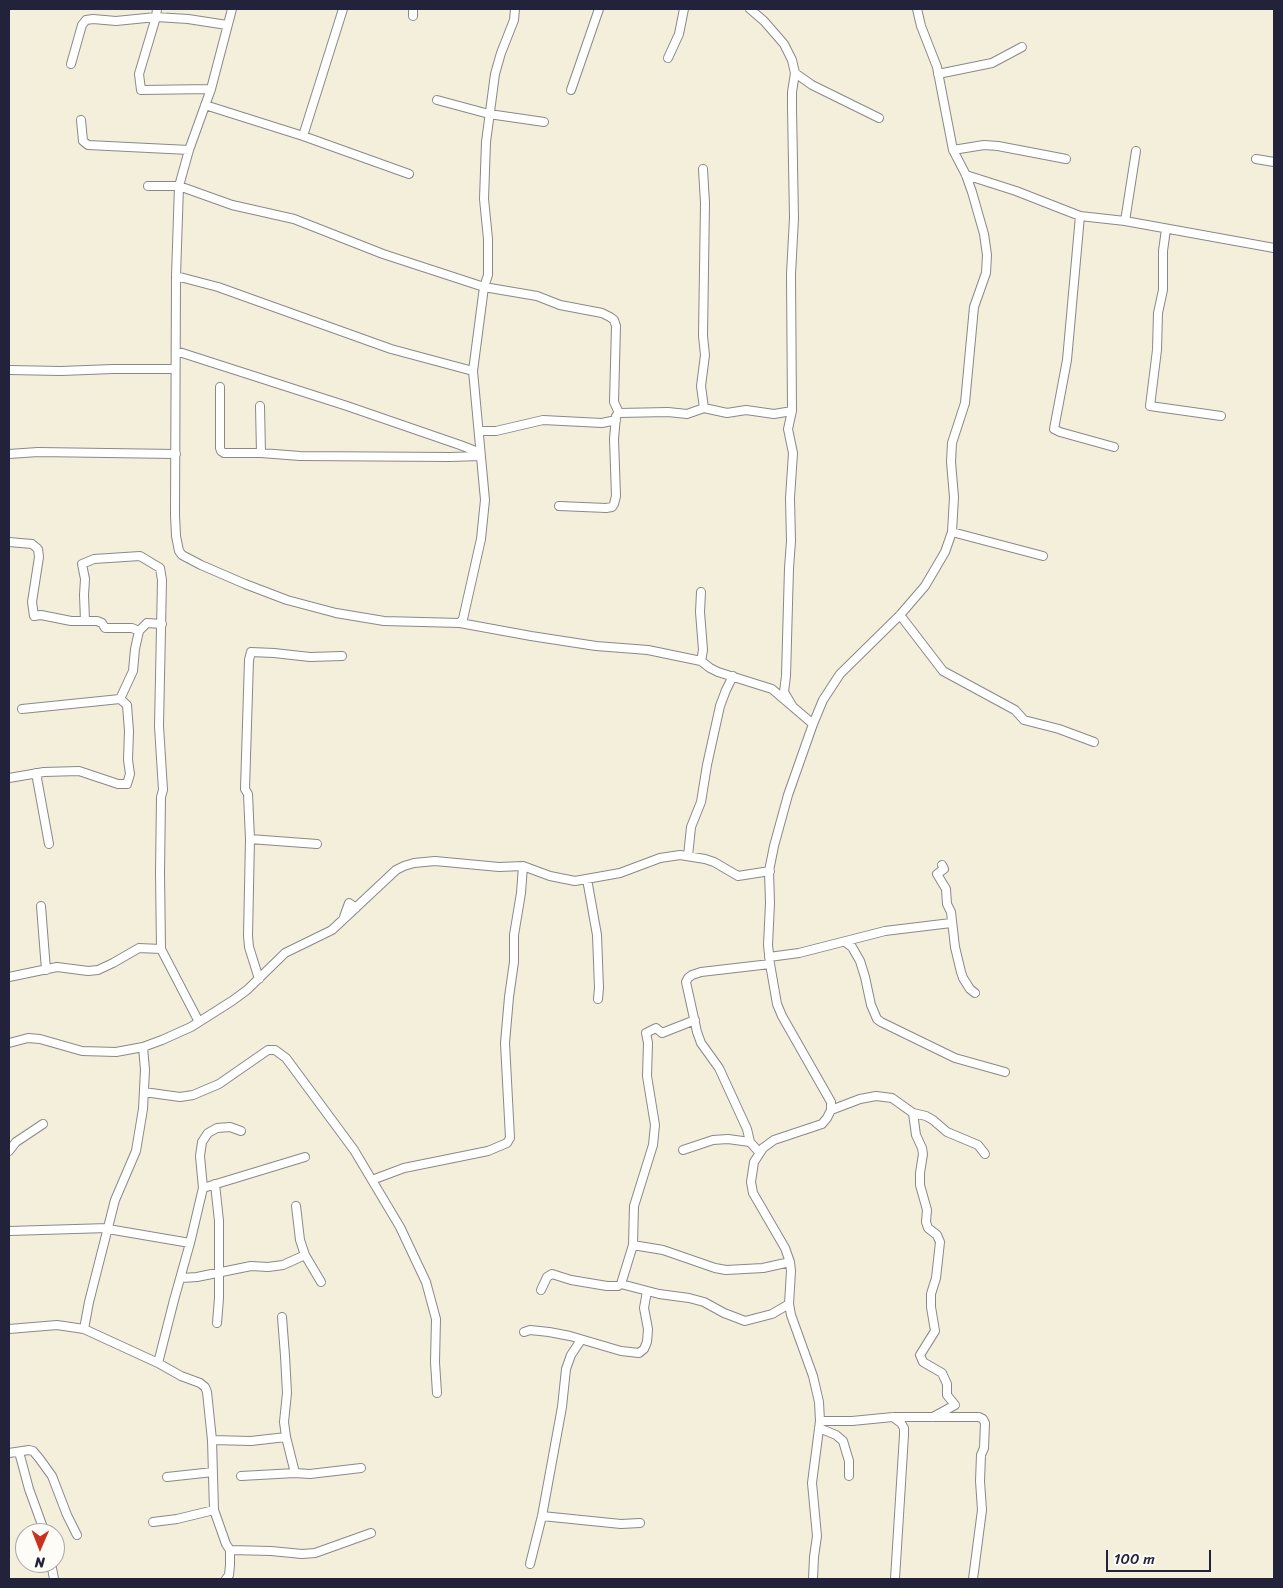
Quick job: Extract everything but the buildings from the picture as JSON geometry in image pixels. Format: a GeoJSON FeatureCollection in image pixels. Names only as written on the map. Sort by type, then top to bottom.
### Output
{"type":"FeatureCollection","features":[{"type":"Feature","properties":{"kind":"street"},"geometry":{"type":"LineString","coordinates":[[232,9],[211,89],[189,150],[179,186],[175,369],[176,536],[182,555],[201,565],[286,600],[336,614],[384,622],[460,623],[596,646],[648,650],[701,661],[710,668],[772,689],[813,724]]}},
{"type":"Feature","properties":{"kind":"street"},"geometry":{"type":"LineString","coordinates":[[303,136],[343,9]]}},
{"type":"Feature","properties":{"kind":"street"},"geometry":{"type":"LineString","coordinates":[[460,623],[463,619],[481,539],[485,500],[473,371],[484,288],[488,275],[488,239],[484,199],[486,142],[495,74],[514,20],[515,9]]}},
{"type":"Feature","properties":{"kind":"street"},"geometry":{"type":"LineString","coordinates":[[571,90],[599,9]]}},
{"type":"Feature","properties":{"kind":"street"},"geometry":{"type":"LineString","coordinates":[[668,58],[679,34],[684,9]]}},
{"type":"Feature","properties":{"kind":"street"},"geometry":{"type":"LineString","coordinates":[[750,9],[764,21],[784,44],[792,60],[795,73],[792,92],[794,218],[791,274],[792,411],[788,429],[792,453],[790,498],[792,541],[789,568],[784,692],[792,707]]}},
{"type":"Feature","properties":{"kind":"street"},"geometry":{"type":"LineString","coordinates":[[813,1579],[817,1536],[812,1483],[820,1425],[819,1402],[813,1376],[791,1315],[789,1304],[790,1262],[785,1248],[753,1193],[751,1182],[752,1170],[759,1152],[774,1140],[822,1124],[828,1118],[831,1102],[777,1004],[769,961],[770,871],[774,846],[788,795],[813,724],[824,700],[840,674],[900,615],[925,586],[945,552],[952,532],[954,497],[951,462],[952,443],[967,394],[970,334],[974,307],[986,273],[987,256],[978,210],[966,175],[953,150],[937,68],[921,26],[917,9]]}},
{"type":"Feature","properties":{"kind":"street"},"geometry":{"type":"LineString","coordinates":[[71,64],[82,25],[86,20],[116,21],[156,13],[227,25]]}},
{"type":"Feature","properties":{"kind":"street"},"geometry":{"type":"LineString","coordinates":[[156,13],[139,74],[141,90],[211,89]]}},
{"type":"Feature","properties":{"kind":"street"},"geometry":{"type":"LineString","coordinates":[[938,74],[992,63],[1022,46]]}},
{"type":"Feature","properties":{"kind":"street"},"geometry":{"type":"LineString","coordinates":[[795,73],[812,85],[879,118]]}},
{"type":"Feature","properties":{"kind":"street"},"geometry":{"type":"LineString","coordinates":[[437,100],[489,114],[544,122]]}},
{"type":"Feature","properties":{"kind":"street"},"geometry":{"type":"LineString","coordinates":[[205,105],[303,136],[409,174]]}},
{"type":"Feature","properties":{"kind":"street"},"geometry":{"type":"LineString","coordinates":[[81,120],[83,141],[88,145],[189,150]]}},
{"type":"Feature","properties":{"kind":"street"},"geometry":{"type":"LineString","coordinates":[[953,150],[984,145],[1066,159]]}},
{"type":"Feature","properties":{"kind":"street"},"geometry":{"type":"LineString","coordinates":[[1125,221],[1136,151]]}},
{"type":"Feature","properties":{"kind":"street"},"geometry":{"type":"LineString","coordinates":[[1256,159],[1274,162]]}},
{"type":"Feature","properties":{"kind":"street"},"geometry":{"type":"LineString","coordinates":[[703,169],[705,202],[703,336],[705,355],[701,386],[704,408]]}},
{"type":"Feature","properties":{"kind":"street"},"geometry":{"type":"LineString","coordinates":[[966,175],[1016,190],[1080,216],[1125,221],[1274,248]]}},
{"type":"Feature","properties":{"kind":"street"},"geometry":{"type":"LineString","coordinates":[[148,186],[179,186],[232,205],[294,219],[376,252],[484,288],[537,296],[560,305],[602,313],[614,320],[616,326],[614,402],[618,407],[616,409],[614,439],[616,496],[614,504],[612,507],[606,508],[559,506]]}},
{"type":"Feature","properties":{"kind":"street"},"geometry":{"type":"LineString","coordinates":[[1080,216],[1067,360],[1054,429],[1114,447]]}},
{"type":"Feature","properties":{"kind":"street"},"geometry":{"type":"LineString","coordinates":[[1166,229],[1163,290],[1158,313],[1157,350],[1150,406],[1221,416]]}},
{"type":"Feature","properties":{"kind":"street"},"geometry":{"type":"LineString","coordinates":[[176,276],[218,287],[391,349],[473,371]]}},
{"type":"Feature","properties":{"kind":"street"},"geometry":{"type":"LineString","coordinates":[[176,351],[412,427],[466,447],[472,450],[470,456]]}},
{"type":"Feature","properties":{"kind":"street"},"geometry":{"type":"LineString","coordinates":[[9,370],[175,369]]}},
{"type":"Feature","properties":{"kind":"street"},"geometry":{"type":"LineString","coordinates":[[220,387],[221,451],[224,453],[300,456],[481,456]]}},
{"type":"Feature","properties":{"kind":"street"},"geometry":{"type":"LineString","coordinates":[[260,406],[261,453]]}},
{"type":"Feature","properties":{"kind":"street"},"geometry":{"type":"LineString","coordinates":[[479,431],[496,431],[543,420],[602,422],[617,416],[668,412],[687,414],[704,408],[728,413],[746,410],[774,414],[792,411]]}},
{"type":"Feature","properties":{"kind":"street"},"geometry":{"type":"LineString","coordinates":[[9,454],[73,452],[176,454]]}},
{"type":"Feature","properties":{"kind":"street"},"geometry":{"type":"LineString","coordinates":[[952,532],[1043,556]]}},
{"type":"Feature","properties":{"kind":"street"},"geometry":{"type":"LineString","coordinates":[[9,542],[32,544],[38,549],[39,557],[32,602],[34,616],[41,615],[71,621],[97,621],[102,622],[105,628],[132,628],[139,631]]}},
{"type":"Feature","properties":{"kind":"street"},"geometry":{"type":"LineString","coordinates":[[85,621],[85,579],[82,564],[94,559],[140,556],[160,568],[162,580],[162,624],[159,726],[163,790],[161,797],[160,873],[161,949],[199,1022]]}},
{"type":"Feature","properties":{"kind":"street"},"geometry":{"type":"LineString","coordinates":[[701,592],[700,612],[703,650],[701,661]]}},
{"type":"Feature","properties":{"kind":"street"},"geometry":{"type":"LineString","coordinates":[[900,615],[943,671],[1015,710],[1024,720],[1094,742]]}},
{"type":"Feature","properties":{"kind":"street"},"geometry":{"type":"LineString","coordinates":[[120,699],[133,671],[139,631],[147,623],[162,624]]}},
{"type":"Feature","properties":{"kind":"street"},"geometry":{"type":"LineString","coordinates":[[259,979],[249,947],[248,936],[250,839],[248,794],[246,790],[249,660],[252,652],[310,657],[342,656]]}},
{"type":"Feature","properties":{"kind":"street"},"geometry":{"type":"LineString","coordinates":[[688,856],[691,827],[701,802],[720,706],[733,676]]}},
{"type":"Feature","properties":{"kind":"street"},"geometry":{"type":"LineString","coordinates":[[9,778],[64,770],[79,771],[118,784],[127,784],[130,774],[128,760],[130,731],[127,705],[120,699],[22,709]]}},
{"type":"Feature","properties":{"kind":"street"},"geometry":{"type":"LineString","coordinates":[[36,773],[50,844]]}},
{"type":"Feature","properties":{"kind":"street"},"geometry":{"type":"LineString","coordinates":[[250,839],[318,844]]}},
{"type":"Feature","properties":{"kind":"street"},"geometry":{"type":"LineString","coordinates":[[9,1042],[28,1038],[40,1039],[82,1051],[116,1052],[143,1048],[184,1031],[247,990],[285,953],[332,930],[344,918],[349,903],[356,908],[396,870],[414,863],[435,860],[499,867],[523,866],[564,880],[575,881],[620,873],[660,858],[675,855],[714,862],[738,876],[770,871]]}},
{"type":"Feature","properties":{"kind":"street"},"geometry":{"type":"LineString","coordinates":[[942,865],[944,869],[937,874],[946,889],[955,947],[963,978],[970,990],[975,993]]}},
{"type":"Feature","properties":{"kind":"street"},"geometry":{"type":"LineString","coordinates":[[372,1180],[404,1168],[488,1151],[507,1143],[510,1138],[505,1043],[514,962],[514,935],[522,892],[523,866]]}},
{"type":"Feature","properties":{"kind":"street"},"geometry":{"type":"LineString","coordinates":[[587,879],[597,935],[598,999]]}},
{"type":"Feature","properties":{"kind":"street"},"geometry":{"type":"LineString","coordinates":[[41,906],[46,970]]}},
{"type":"Feature","properties":{"kind":"street"},"geometry":{"type":"LineString","coordinates":[[759,1152],[750,1142],[747,1129],[719,1068],[701,1043],[686,982],[688,978],[701,972],[769,961],[885,931],[952,923]]}},
{"type":"Feature","properties":{"kind":"street"},"geometry":{"type":"LineString","coordinates":[[845,942],[852,947],[860,960],[871,1005],[877,1019],[955,1058],[1005,1072]]}},
{"type":"Feature","properties":{"kind":"street"},"geometry":{"type":"LineString","coordinates":[[9,978],[57,967],[88,971],[98,970],[113,964],[139,948],[161,949]]}},
{"type":"Feature","properties":{"kind":"street"},"geometry":{"type":"LineString","coordinates":[[621,1284],[633,1245],[634,1206],[653,1145],[655,1125],[647,1076],[648,1043],[646,1033],[656,1028],[662,1033],[695,1020]]}},
{"type":"Feature","properties":{"kind":"street"},"geometry":{"type":"LineString","coordinates":[[84,1329],[115,1200],[136,1151],[144,1092],[143,1048]]}},
{"type":"Feature","properties":{"kind":"street"},"geometry":{"type":"LineString","coordinates":[[144,1092],[180,1097],[193,1095],[218,1084],[268,1050],[275,1050],[286,1058],[354,1150],[400,1227],[426,1282],[436,1320],[435,1362],[437,1393]]}},
{"type":"Feature","properties":{"kind":"street"},"geometry":{"type":"LineString","coordinates":[[831,1110],[860,1099],[876,1096],[892,1098],[913,1113],[926,1116],[948,1132],[978,1145],[985,1154]]}},
{"type":"Feature","properties":{"kind":"street"},"geometry":{"type":"LineString","coordinates":[[913,1113],[916,1135],[923,1154],[920,1185],[927,1210],[926,1222],[928,1228],[937,1235],[940,1242],[936,1278],[931,1294],[935,1331],[920,1355],[923,1362],[942,1373],[947,1395],[955,1405],[933,1417]]}},
{"type":"Feature","properties":{"kind":"street"},"geometry":{"type":"LineString","coordinates":[[9,1151],[16,1142],[43,1124]]}},
{"type":"Feature","properties":{"kind":"street"},"geometry":{"type":"LineString","coordinates":[[158,1363],[203,1188],[200,1156],[202,1142],[208,1133],[217,1128],[230,1128],[242,1131]]}},
{"type":"Feature","properties":{"kind":"street"},"geometry":{"type":"LineString","coordinates":[[682,1150],[713,1140],[728,1139],[750,1142]]}},
{"type":"Feature","properties":{"kind":"street"},"geometry":{"type":"LineString","coordinates":[[203,1188],[305,1157]]}},
{"type":"Feature","properties":{"kind":"street"},"geometry":{"type":"LineString","coordinates":[[215,1184],[218,1222],[219,1298],[217,1323]]}},
{"type":"Feature","properties":{"kind":"street"},"geometry":{"type":"LineString","coordinates":[[203,1188],[216,1194]]}},
{"type":"Feature","properties":{"kind":"street"},"geometry":{"type":"LineString","coordinates":[[296,1206],[300,1240],[305,1255],[321,1282]]}},
{"type":"Feature","properties":{"kind":"street"},"geometry":{"type":"LineString","coordinates":[[9,1232],[108,1228],[190,1243]]}},
{"type":"Feature","properties":{"kind":"street"},"geometry":{"type":"LineString","coordinates":[[633,1245],[663,1250],[726,1270],[762,1268],[790,1262]]}},
{"type":"Feature","properties":{"kind":"street"},"geometry":{"type":"LineString","coordinates":[[181,1278],[197,1277],[251,1266],[268,1267],[283,1264],[305,1255]]}},
{"type":"Feature","properties":{"kind":"street"},"geometry":{"type":"LineString","coordinates":[[541,1290],[548,1277],[552,1274],[571,1280],[606,1286],[618,1286],[621,1284],[704,1302],[724,1313],[745,1321],[772,1314],[789,1304]]}},
{"type":"Feature","properties":{"kind":"street"},"geometry":{"type":"LineString","coordinates":[[524,1332],[540,1330],[628,1352],[639,1353],[644,1349],[647,1342],[648,1329],[644,1308],[647,1291]]}},
{"type":"Feature","properties":{"kind":"street"},"geometry":{"type":"LineString","coordinates":[[282,1317],[286,1384],[284,1422],[295,1474]]}},
{"type":"Feature","properties":{"kind":"street"},"geometry":{"type":"LineString","coordinates":[[9,1330],[57,1326],[84,1329],[205,1387],[212,1440],[214,1510],[230,1550],[230,1565],[226,1579]]}},
{"type":"Feature","properties":{"kind":"street"},"geometry":{"type":"LineString","coordinates":[[570,1336],[576,1347]]}},
{"type":"Feature","properties":{"kind":"street"},"geometry":{"type":"LineString","coordinates":[[530,1564],[542,1516],[562,1407],[566,1369],[581,1340]]}},
{"type":"Feature","properties":{"kind":"street"},"geometry":{"type":"LineString","coordinates":[[893,1417],[904,1428],[894,1579]]}},
{"type":"Feature","properties":{"kind":"street"},"geometry":{"type":"LineString","coordinates":[[820,1425],[893,1417],[979,1417],[983,1419],[985,1423],[984,1448],[981,1455],[980,1481],[982,1510],[974,1579]]}},
{"type":"Feature","properties":{"kind":"street"},"geometry":{"type":"LineString","coordinates":[[820,1425],[843,1441],[849,1461],[849,1476]]}},
{"type":"Feature","properties":{"kind":"street"},"geometry":{"type":"LineString","coordinates":[[212,1440],[251,1441],[286,1437]]}},
{"type":"Feature","properties":{"kind":"street"},"geometry":{"type":"LineString","coordinates":[[9,1453],[32,1451],[52,1476],[67,1515],[77,1534]]}},
{"type":"Feature","properties":{"kind":"street"},"geometry":{"type":"LineString","coordinates":[[19,1452],[42,1523]]}},
{"type":"Feature","properties":{"kind":"street"},"geometry":{"type":"LineString","coordinates":[[240,1476],[310,1474],[361,1468]]}},
{"type":"Feature","properties":{"kind":"street"},"geometry":{"type":"LineString","coordinates":[[167,1477],[213,1472]]}},
{"type":"Feature","properties":{"kind":"street"},"geometry":{"type":"LineString","coordinates":[[153,1522],[177,1519],[214,1510]]}},
{"type":"Feature","properties":{"kind":"street"},"geometry":{"type":"LineString","coordinates":[[542,1516],[621,1524],[640,1523]]}},
{"type":"Feature","properties":{"kind":"street"},"geometry":{"type":"LineString","coordinates":[[230,1550],[315,1553],[371,1533]]}}]}
